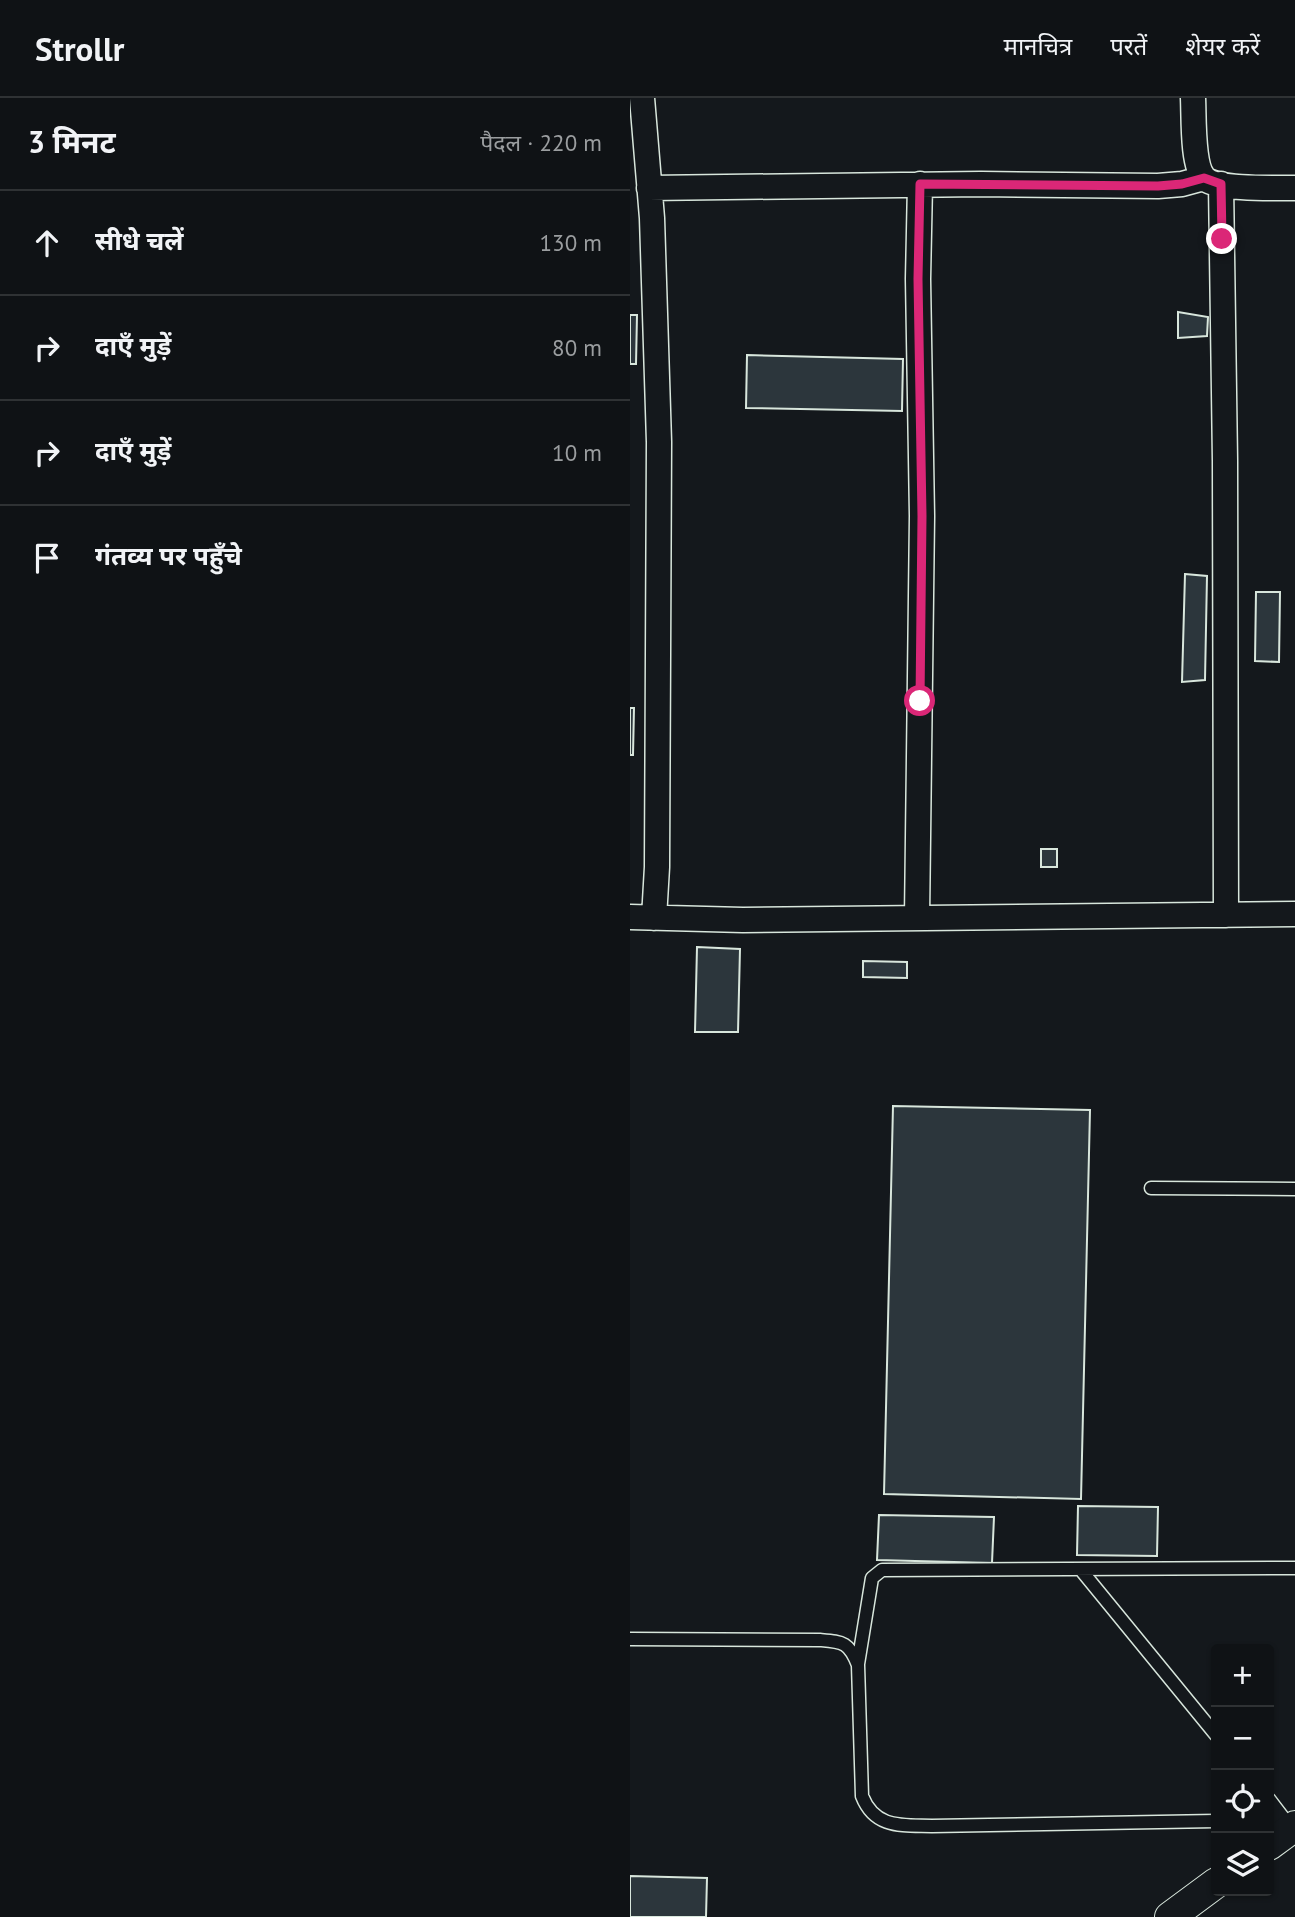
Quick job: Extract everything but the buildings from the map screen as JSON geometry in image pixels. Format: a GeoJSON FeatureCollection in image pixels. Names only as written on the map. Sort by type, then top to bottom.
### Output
{"type":"FeatureCollection","features":[{"type":"Feature","properties":{"kind":"street"},"geometry":{"type":"LineString","coordinates":[[642,98],[649,188],[641,218],[659,442],[657,842],[642,918],[743,920],[1295,914]]}},
{"type":"Feature","properties":{"kind":"street"},"geometry":{"type":"LineString","coordinates":[[1193,98],[1197,161],[1213,181],[1225,475],[1226,915]]}},
{"type":"Feature","properties":{"kind":"street"},"geometry":{"type":"LineString","coordinates":[[649,188],[920,184],[1158,186],[1213,181],[1240,187],[1295,188]]}},
{"type":"Feature","properties":{"kind":"street"},"geometry":{"type":"LineString","coordinates":[[917,918],[922,516],[918,279],[920,184]]}},
{"type":"Feature","properties":{"kind":"street"},"geometry":{"type":"LineString","coordinates":[[1274,1840],[1292,1822]]}},
{"type":"Feature","properties":{"kind":"street"},"geometry":{"type":"LineString","coordinates":[[1170,1917],[1211,1887]]}},
{"type":"Feature","properties":{"kind":"lane"},"geometry":{"type":"LineString","coordinates":[[1151,1188],[1295,1189]]}},
{"type":"Feature","properties":{"kind":"lane"},"geometry":{"type":"LineString","coordinates":[[1211,1821],[932,1826],[901,1825],[879,1820],[867,1807],[862,1796],[858,1665],[872,1578],[882,1570],[1295,1568]]}},
{"type":"Feature","properties":{"kind":"lane"},"geometry":{"type":"LineString","coordinates":[[1081,1570],[1211,1729]]}},
{"type":"Feature","properties":{"kind":"lane"},"geometry":{"type":"LineString","coordinates":[[630,1639],[841,1641],[852,1649],[858,1665]]}},
{"type":"Feature","properties":{"kind":"lane"},"geometry":{"type":"LineString","coordinates":[[1274,1804],[1292,1822]]}},
{"type":"Feature","properties":{"kind":"lane"},"geometry":{"type":"LineString","coordinates":[[1274,1820],[1292,1822]]}},
{"type":"Feature","properties":{"kind":"route"},"geometry":{"type":"LineString","coordinates":[[920,701],[920,184],[1158,186],[1182,184],[1204,178],[1221,184],[1222,239]]}}]}
